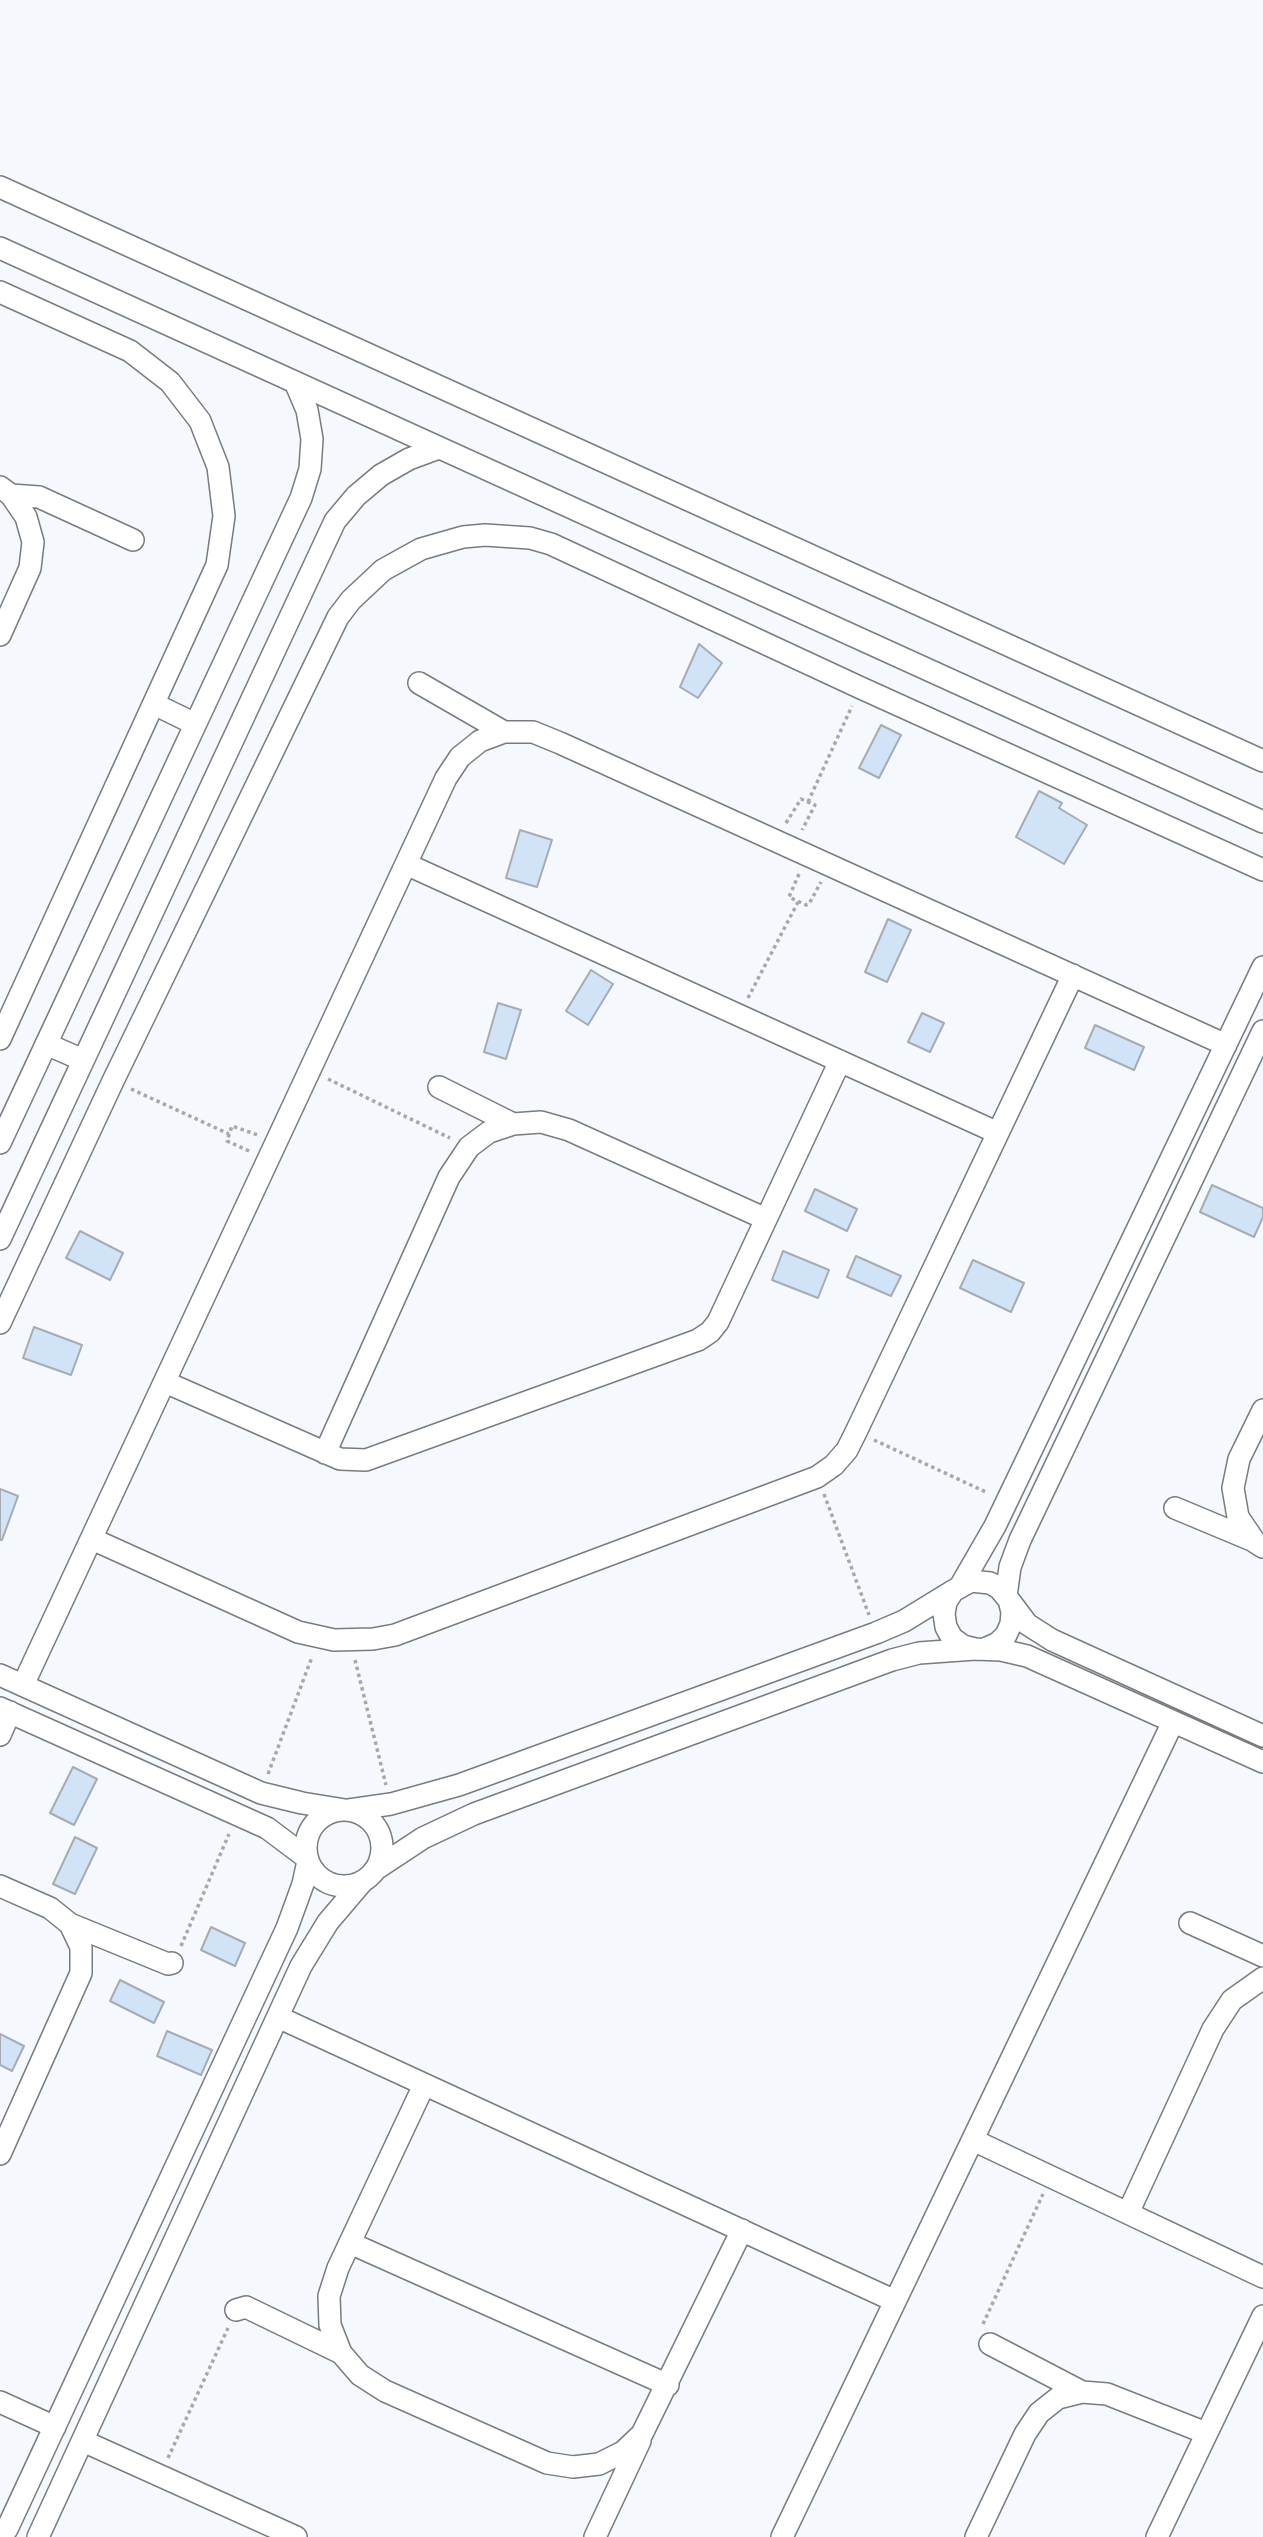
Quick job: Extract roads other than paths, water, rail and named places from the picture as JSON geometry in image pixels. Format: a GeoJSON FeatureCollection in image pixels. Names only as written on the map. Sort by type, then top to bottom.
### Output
{"type":"FeatureCollection","features":[{"type":"Feature","properties":{"kind":"street"},"geometry":{"type":"LineString","coordinates":[[0,187],[1263,761]]}},
{"type":"Feature","properties":{"kind":"street"},"geometry":{"type":"LineString","coordinates":[[0,247],[1263,822]]}},
{"type":"Feature","properties":{"kind":"street"},"geometry":{"type":"LineString","coordinates":[[0,292],[130,351],[170,382],[200,421],[218,467],[224,516],[217,565],[0,1039]]}},
{"type":"Feature","properties":{"kind":"street"},"geometry":{"type":"LineString","coordinates":[[0,1143],[301,498],[310,469],[312,439],[307,410],[295,382]]}},
{"type":"Feature","properties":{"kind":"street"},"geometry":{"type":"LineString","coordinates":[[0,1239],[335,521],[356,496],[381,475],[409,459],[439,448]]}},
{"type":"Feature","properties":{"kind":"street"},"geometry":{"type":"LineString","coordinates":[[6,491],[39,497],[133,540]]}},
{"type":"Feature","properties":{"kind":"street"},"geometry":{"type":"LineString","coordinates":[[0,635],[30,568],[33,542],[26,517],[6,491]]}},
{"type":"Feature","properties":{"kind":"street"},"geometry":{"type":"LineString","coordinates":[[0,1324],[113,1081],[338,617],[366,584],[401,559],[421,549],[463,537],[508,535],[551,544],[1263,870]]}},
{"type":"Feature","properties":{"kind":"street"},"geometry":{"type":"LineString","coordinates":[[419,683],[504,732]]}},
{"type":"Feature","properties":{"kind":"street"},"geometry":{"type":"LineString","coordinates":[[154,704],[195,724]]}},
{"type":"Feature","properties":{"kind":"street"},"geometry":{"type":"LineString","coordinates":[[23,1685],[446,778],[460,757],[480,741],[504,732],[533,732],[560,743],[1226,1045]]}},
{"type":"Feature","properties":{"kind":"street"},"geometry":{"type":"LineString","coordinates":[[406,864],[999,1133]]}},
{"type":"Feature","properties":{"kind":"street"},"geometry":{"type":"LineString","coordinates":[[1263,967],[988,1541],[946,1602],[944,1614],[946,1627],[952,1638],[963,1646],[1027,1656],[1263,1762]]}},
{"type":"Feature","properties":{"kind":"street"},"geometry":{"type":"LineString","coordinates":[[92,1539],[299,1632],[350,1641],[395,1635],[817,1477],[834,1465],[847,1450],[1073,975]]}},
{"type":"Feature","properties":{"kind":"street"},"geometry":{"type":"LineString","coordinates":[[38,2537],[314,1944],[344,1902],[369,1876],[423,1838],[474,1814],[865,1670],[919,1653],[981,1649],[998,1643],[1006,1635],[1012,1612],[1007,1598],[1010,1567],[1020,1540],[1257,1059],[1263,1031]]}},
{"type":"Feature","properties":{"kind":"street"},"geometry":{"type":"LineString","coordinates":[[46,1044],[83,1060]]}},
{"type":"Feature","properties":{"kind":"street"},"geometry":{"type":"LineString","coordinates":[[165,1382],[340,1459],[353,1461],[378,1457],[704,1336],[718,1322],[840,1061]]}},
{"type":"Feature","properties":{"kind":"street"},"geometry":{"type":"LineString","coordinates":[[439,1087],[513,1124]]}},
{"type":"Feature","properties":{"kind":"street"},"geometry":{"type":"LineString","coordinates":[[326,1453],[449,1177],[469,1147],[489,1132],[513,1124],[541,1122],[569,1130],[766,1219]]}},
{"type":"Feature","properties":{"kind":"street"},"geometry":{"type":"LineString","coordinates":[[19,1197],[54,1207]]}},
{"type":"Feature","properties":{"kind":"street"},"geometry":{"type":"LineString","coordinates":[[1259,1545],[1238,1517],[1233,1488],[1239,1459],[1263,1409]]}},
{"type":"Feature","properties":{"kind":"street"},"geometry":{"type":"LineString","coordinates":[[1175,1508],[1259,1545]]}},
{"type":"Feature","properties":{"kind":"street"},"geometry":{"type":"LineString","coordinates":[[0,1675],[261,1793],[302,1804],[347,1810],[361,1814],[378,1832],[382,1845],[381,1857],[369,1876],[340,1886],[330,1884],[313,1871],[307,1859],[305,1846],[314,1825],[323,1816],[347,1810],[391,1804],[459,1786],[876,1633],[913,1616],[971,1581],[990,1583],[1007,1598],[1027,1624],[1052,1640],[1263,1736]]}},
{"type":"Feature","properties":{"kind":"street"},"geometry":{"type":"LineString","coordinates":[[0,1735],[5,1710],[267,1828],[307,1859]]}},
{"type":"Feature","properties":{"kind":"street"},"geometry":{"type":"LineString","coordinates":[[782,2537],[1173,1721]]}},
{"type":"Feature","properties":{"kind":"street"},"geometry":{"type":"LineString","coordinates":[[1,2537],[8,2529],[287,1928],[299,1895],[307,1859]]}},
{"type":"Feature","properties":{"kind":"street"},"geometry":{"type":"LineString","coordinates":[[0,1886],[50,1908],[70,1924],[168,1964],[172,1963]]}},
{"type":"Feature","properties":{"kind":"street"},"geometry":{"type":"LineString","coordinates":[[1190,1923],[1263,1956]]}},
{"type":"Feature","properties":{"kind":"street"},"geometry":{"type":"LineString","coordinates":[[0,2154],[7,2122],[81,1973],[80,1947],[70,1924]]}},
{"type":"Feature","properties":{"kind":"street"},"geometry":{"type":"LineString","coordinates":[[1128,2213],[1213,2029],[1232,2000],[1263,1978]]}},
{"type":"Feature","properties":{"kind":"street"},"geometry":{"type":"LineString","coordinates":[[278,2017],[895,2301]]}},
{"type":"Feature","properties":{"kind":"street"},"geometry":{"type":"LineString","coordinates":[[424,2085],[349,2243],[329,2296],[330,2325],[341,2353],[360,2375],[385,2391],[547,2463],[573,2467],[599,2464],[623,2452],[642,2434]]}},
{"type":"Feature","properties":{"kind":"street"},"geometry":{"type":"LineString","coordinates":[[972,2140],[1263,2277]]}},
{"type":"Feature","properties":{"kind":"street"},"geometry":{"type":"LineString","coordinates":[[595,2537],[742,2230]]}},
{"type":"Feature","properties":{"kind":"street"},"geometry":{"type":"LineString","coordinates":[[349,2243],[668,2385]]}},
{"type":"Feature","properties":{"kind":"street"},"geometry":{"type":"LineString","coordinates":[[236,2310],[246,2307],[341,2353]]}},
{"type":"Feature","properties":{"kind":"street"},"geometry":{"type":"LineString","coordinates":[[1157,2537],[1263,2316]]}},
{"type":"Feature","properties":{"kind":"street"},"geometry":{"type":"LineString","coordinates":[[990,2344],[1082,2392]]}},
{"type":"Feature","properties":{"kind":"street"},"geometry":{"type":"LineString","coordinates":[[976,2537],[1025,2434],[1039,2413],[1058,2398],[1082,2392],[1107,2393],[1206,2433]]}},
{"type":"Feature","properties":{"kind":"street"},"geometry":{"type":"LineString","coordinates":[[0,2402],[55,2427]]}},
{"type":"Feature","properties":{"kind":"street"},"geometry":{"type":"LineString","coordinates":[[83,2441],[296,2537]]}}]}
